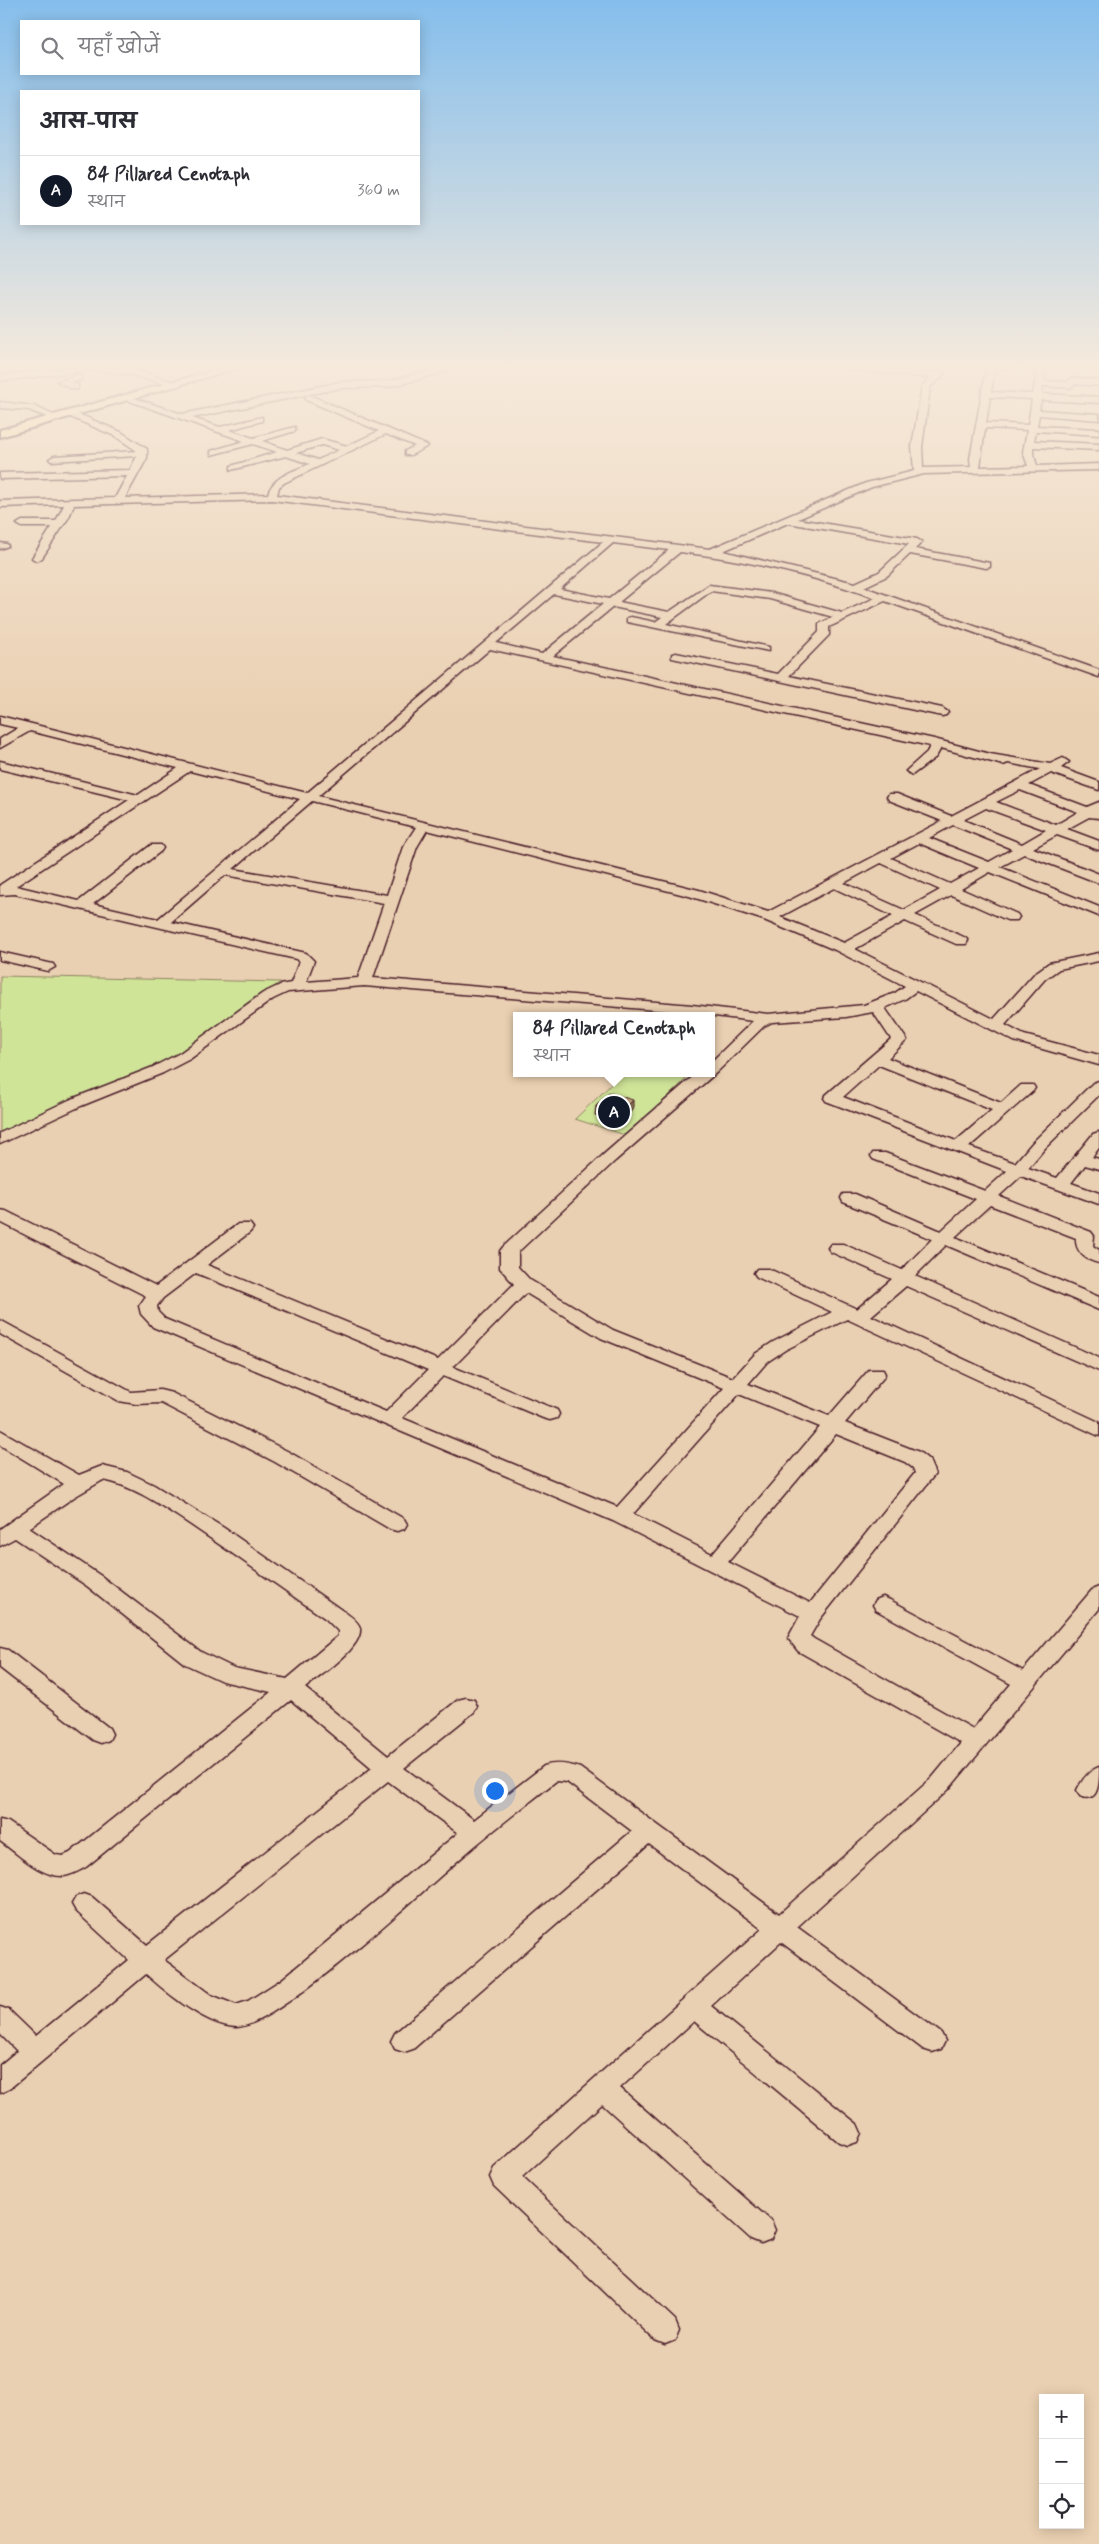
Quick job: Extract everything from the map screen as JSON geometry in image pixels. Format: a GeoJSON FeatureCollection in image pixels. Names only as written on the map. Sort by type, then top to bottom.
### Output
{"type":"FeatureCollection","features":[{"type":"Feature","properties":{"kind":"street"},"geometry":{"type":"LineString","coordinates":[[118,501],[128,483]]}},
{"type":"Feature","properties":{"kind":"street"},"geometry":{"type":"LineString","coordinates":[[272,497],[275,486],[279,483]]}},
{"type":"Feature","properties":{"kind":"street"},"geometry":{"type":"LineString","coordinates":[[710,553],[869,485],[878,483]]}},
{"type":"Feature","properties":{"kind":"street"},"geometry":{"type":"LineString","coordinates":[[0,504],[272,497],[738,556],[855,586],[1099,674]]}},
{"type":"Feature","properties":{"kind":"street"},"geometry":{"type":"LineString","coordinates":[[37,558],[59,524],[70,502]]}},
{"type":"Feature","properties":{"kind":"street"},"geometry":{"type":"LineString","coordinates":[[787,520],[917,542],[883,574],[855,586]]}},
{"type":"Feature","properties":{"kind":"street"},"geometry":{"type":"LineString","coordinates":[[22,524],[59,524]]}},
{"type":"Feature","properties":{"kind":"street"},"geometry":{"type":"LineString","coordinates":[[160,924],[611,540]]}},
{"type":"Feature","properties":{"kind":"street"},"geometry":{"type":"LineString","coordinates":[[545,657],[677,549]]}},
{"type":"Feature","properties":{"kind":"street"},"geometry":{"type":"LineString","coordinates":[[908,551],[986,565]]}},
{"type":"Feature","properties":{"kind":"street"},"geometry":{"type":"LineString","coordinates":[[657,626],[709,588],[771,596],[844,616]]}},
{"type":"Feature","properties":{"kind":"street"},"geometry":{"type":"LineString","coordinates":[[552,590],[670,616]]}},
{"type":"Feature","properties":{"kind":"street"},"geometry":{"type":"LineString","coordinates":[[782,678],[825,633],[823,626],[885,597]]}},
{"type":"Feature","properties":{"kind":"street"},"geometry":{"type":"LineString","coordinates":[[631,620],[765,649]]}},
{"type":"Feature","properties":{"kind":"street"},"geometry":{"type":"LineString","coordinates":[[488,645],[993,757],[1057,765],[1099,786]]}},
{"type":"Feature","properties":{"kind":"street"},"geometry":{"type":"LineString","coordinates":[[676,656],[942,712]]}},
{"type":"Feature","properties":{"kind":"street"},"geometry":{"type":"LineString","coordinates":[[0,720],[694,893],[769,917],[844,949],[1019,1038],[1099,1060]]}},
{"type":"Feature","properties":{"kind":"street"},"geometry":{"type":"LineString","coordinates":[[0,744],[29,727]]}},
{"type":"Feature","properties":{"kind":"street"},"geometry":{"type":"LineString","coordinates":[[912,771],[932,754],[936,746],[934,743]]}},
{"type":"Feature","properties":{"kind":"street"},"geometry":{"type":"LineString","coordinates":[[993,757],[1015,767],[1024,783],[1095,811]]}},
{"type":"Feature","properties":{"kind":"street"},"geometry":{"type":"LineString","coordinates":[[0,765],[140,799]]}},
{"type":"Feature","properties":{"kind":"street"},"geometry":{"type":"LineString","coordinates":[[769,917],[1057,765]]}},
{"type":"Feature","properties":{"kind":"street"},"geometry":{"type":"LineString","coordinates":[[1,890],[188,767]]}},
{"type":"Feature","properties":{"kind":"street"},"geometry":{"type":"LineString","coordinates":[[892,797],[1099,879]]}},
{"type":"Feature","properties":{"kind":"street"},"geometry":{"type":"LineString","coordinates":[[986,802],[1099,846]]}},
{"type":"Feature","properties":{"kind":"street"},"geometry":{"type":"LineString","coordinates":[[844,949],[1057,829],[1095,811]]}},
{"type":"Feature","properties":{"kind":"street"},"geometry":{"type":"LineString","coordinates":[[364,982],[410,847],[424,826]]}},
{"type":"Feature","properties":{"kind":"street"},"geometry":{"type":"LineString","coordinates":[[918,838],[1099,912]]}},
{"type":"Feature","properties":{"kind":"street"},"geometry":{"type":"LineString","coordinates":[[81,906],[156,848]]}},
{"type":"Feature","properties":{"kind":"street"},"geometry":{"type":"LineString","coordinates":[[880,858],[1012,917]]}},
{"type":"Feature","properties":{"kind":"street"},"geometry":{"type":"LineString","coordinates":[[223,871],[336,892],[392,900]]}},
{"type":"Feature","properties":{"kind":"street"},"geometry":{"type":"LineString","coordinates":[[833,883],[961,941]]}},
{"type":"Feature","properties":{"kind":"street"},"geometry":{"type":"LineString","coordinates":[[1,890],[15,890],[301,956],[307,961],[297,986]]}},
{"type":"Feature","properties":{"kind":"street"},"geometry":{"type":"LineString","coordinates":[[0,956],[48,967]]}},
{"type":"Feature","properties":{"kind":"street"},"geometry":{"type":"LineString","coordinates":[[995,1027],[1040,976],[1054,966],[1099,957]]}},
{"type":"Feature","properties":{"kind":"street"},"geometry":{"type":"LineString","coordinates":[[0,1139],[75,1103],[165,1067],[185,1056],[268,996],[284,988],[364,982],[643,1004],[714,1012]]}},
{"type":"Feature","properties":{"kind":"street"},"geometry":{"type":"LineString","coordinates":[[715,1012],[768,1018],[855,1010],[876,1006],[904,996],[915,985]]}},
{"type":"Feature","properties":{"kind":"street"},"geometry":{"type":"LineString","coordinates":[[876,1006],[899,1040],[832,1098],[958,1148],[1099,1199]]}},
{"type":"Feature","properties":{"kind":"street"},"geometry":{"type":"LineString","coordinates":[[715,1066],[760,1023],[768,1018]]}},
{"type":"Feature","properties":{"kind":"street"},"geometry":{"type":"LineString","coordinates":[[878,1059],[1002,1109]]}},
{"type":"Feature","properties":{"kind":"street"},"geometry":{"type":"LineString","coordinates":[[702,1077],[609,1158],[508,1251],[509,1268],[524,1284],[607,1334],[912,1457],[922,1465],[925,1474],[813,1614],[802,1629],[799,1638],[806,1645],[976,1740]]}},
{"type":"Feature","properties":{"kind":"street"},"geometry":{"type":"LineString","coordinates":[[620,1516],[761,1358],[779,1346],[840,1315],[855,1315],[904,1278],[943,1238],[1018,1170],[1039,1145],[1099,1086]]}},
{"type":"Feature","properties":{"kind":"street"},"geometry":{"type":"LineString","coordinates":[[958,1148],[1026,1088]]}},
{"type":"Feature","properties":{"kind":"street"},"geometry":{"type":"LineString","coordinates":[[1060,1186],[1099,1137]]}},
{"type":"Feature","properties":{"kind":"street"},"geometry":{"type":"LineString","coordinates":[[879,1156],[1085,1236],[1084,1248],[1099,1258]]}},
{"type":"Feature","properties":{"kind":"street"},"geometry":{"type":"LineString","coordinates":[[1082,1159],[1099,1164]]}},
{"type":"Feature","properties":{"kind":"street"},"geometry":{"type":"LineString","coordinates":[[849,1198],[1099,1304]]}},
{"type":"Feature","properties":{"kind":"street"},"geometry":{"type":"LineString","coordinates":[[0,1215],[157,1294]]}},
{"type":"Feature","properties":{"kind":"street"},"geometry":{"type":"LineString","coordinates":[[244,1228],[157,1294],[148,1306],[150,1314],[159,1323],[620,1516],[813,1614]]}},
{"type":"Feature","properties":{"kind":"street"},"geometry":{"type":"LineString","coordinates":[[837,1248],[1099,1365]]}},
{"type":"Feature","properties":{"kind":"street"},"geometry":{"type":"LineString","coordinates":[[194,1266],[550,1414]]}},
{"type":"Feature","properties":{"kind":"street"},"geometry":{"type":"LineString","coordinates":[[763,1272],[1099,1430]]}},
{"type":"Feature","properties":{"kind":"street"},"geometry":{"type":"LineString","coordinates":[[389,1420],[524,1284]]}},
{"type":"Feature","properties":{"kind":"street"},"geometry":{"type":"LineString","coordinates":[[0,1326],[126,1397],[138,1400],[150,1395],[165,1397],[282,1457],[397,1524]]}},
{"type":"Feature","properties":{"kind":"street"},"geometry":{"type":"LineString","coordinates":[[714,1565],[876,1374]]}},
{"type":"Feature","properties":{"kind":"street"},"geometry":{"type":"LineString","coordinates":[[0,1436],[80,1485]]}},
{"type":"Feature","properties":{"kind":"street"},"geometry":{"type":"LineString","coordinates":[[0,1829],[51,1864],[64,1866],[78,1860],[291,1688],[348,1639],[349,1628],[333,1614],[163,1497],[136,1483],[102,1473],[80,1485],[8,1534],[94,1581],[193,1658],[230,1675],[272,1682],[291,1688],[387,1768],[475,1833]]}},
{"type":"Feature","properties":{"kind":"street"},"geometry":{"type":"LineString","coordinates":[[665,2330],[503,2177],[940,1784],[1099,1595]]}},
{"type":"Feature","properties":{"kind":"street"},"geometry":{"type":"LineString","coordinates":[[883,1605],[1025,1682]]}},
{"type":"Feature","properties":{"kind":"street"},"geometry":{"type":"LineString","coordinates":[[0,1656],[101,1734]]}},
{"type":"Feature","properties":{"kind":"street"},"geometry":{"type":"LineString","coordinates":[[0,2080],[146,1960],[466,1706]]}},
{"type":"Feature","properties":{"kind":"street"},"geometry":{"type":"LineString","coordinates":[[84,1904],[146,1960],[216,2010],[236,2016],[259,2007],[290,1988],[475,1833],[552,1772],[572,1774],[932,2041]]}},
{"type":"Feature","properties":{"kind":"street"},"geometry":{"type":"LineString","coordinates":[[404,2041],[648,1831]]}},
{"type":"Feature","properties":{"kind":"street"},"geometry":{"type":"LineString","coordinates":[[694,2006],[848,2133]]}},
{"type":"Feature","properties":{"kind":"street"},"geometry":{"type":"LineString","coordinates":[[0,2018],[35,2052]]}},
{"type":"Feature","properties":{"kind":"street"},"geometry":{"type":"LineString","coordinates":[[602,2088],[761,2230]]}},
{"type":"Feature","properties":{"kind":"green space"},"geometry":{"type":"Polygon","coordinates":[[[0,976],[280,982],[233,1024],[170,1064],[0,1137],[0,976]]]}},
{"type":"Feature","properties":{"kind":"green space"},"geometry":{"type":"Polygon","coordinates":[[[619,1077],[688,1077],[628,1136],[575,1119],[619,1077]]]}},
{"type":"Feature","properties":{"kind":"building"},"geometry":{"type":"Polygon","coordinates":[[[609,1093],[633,1100],[620,1114],[596,1106],[609,1093]]]}},
{"type":"Feature","properties":{"kind":"place","name":"84 Pillared Cenotaph"},"geometry":{"type":"Point","coordinates":[614,1112]}}]}
